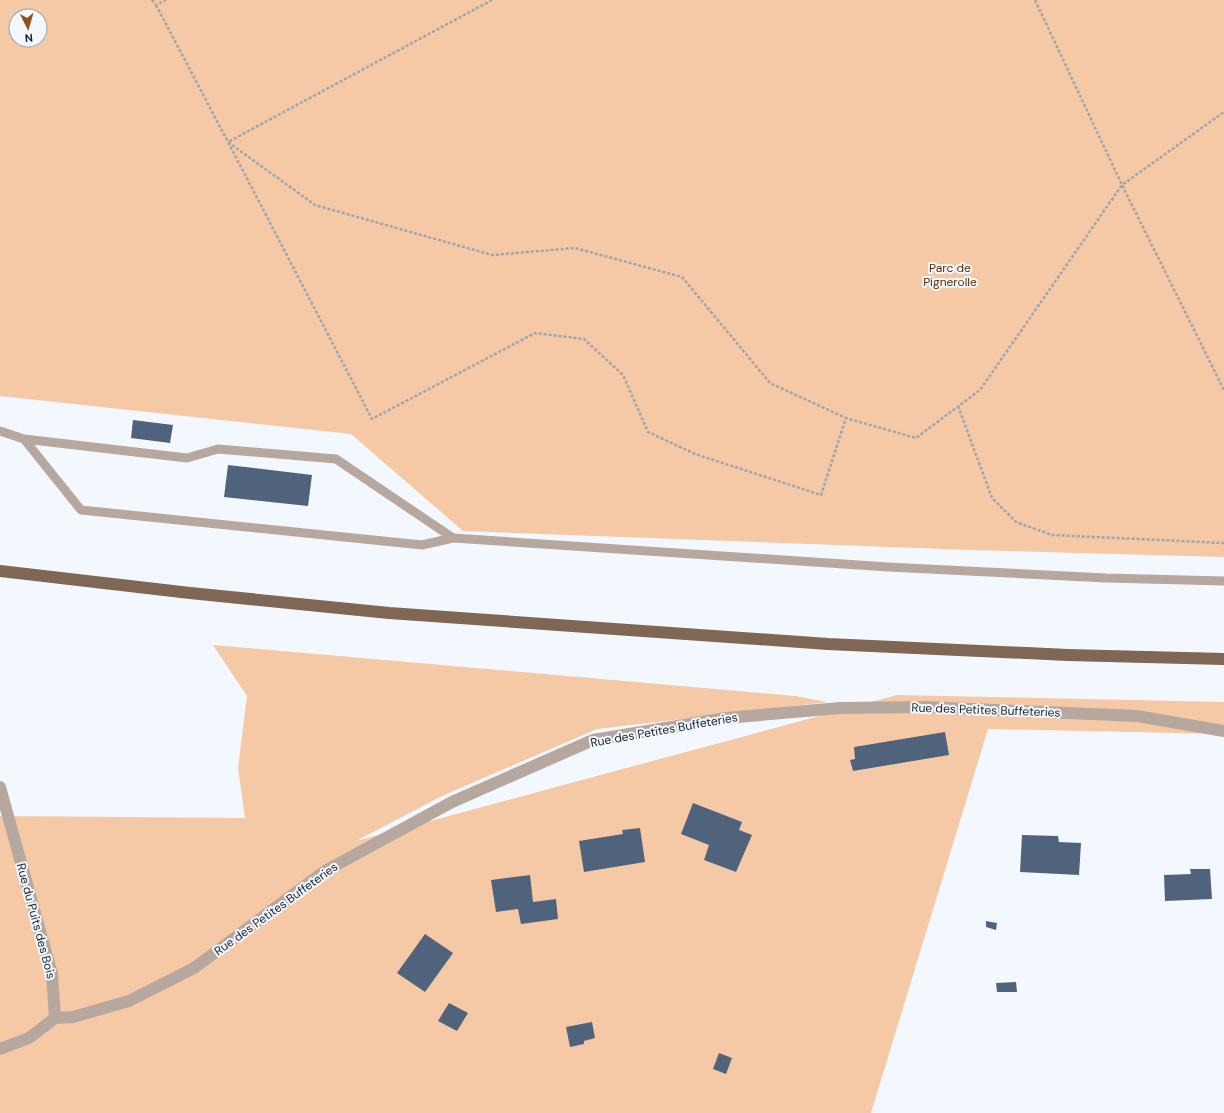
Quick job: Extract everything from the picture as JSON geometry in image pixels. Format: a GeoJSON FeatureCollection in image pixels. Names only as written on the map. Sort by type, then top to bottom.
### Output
{"type":"FeatureCollection","features":[{"type":"Feature","properties":{"kind":"main road"},"geometry":{"type":"LineString","coordinates":[[0,571],[190,593],[396,613],[828,644],[1060,655],[1224,660]]}},
{"type":"Feature","properties":{"kind":"street","name":"Rue des Petites Buffeteries"},"geometry":{"type":"LineString","coordinates":[[55,1018],[73,1017],[129,1001],[194,968],[325,871],[452,802],[593,740],[726,718],[840,708],[927,707],[1137,716],[1224,731]]}},
{"type":"Feature","properties":{"kind":"street","name":"Rue du Puits des Bois"},"geometry":{"type":"LineString","coordinates":[[0,787],[52,974],[55,1018]]}},
{"type":"Feature","properties":{"kind":"street"},"geometry":{"type":"LineString","coordinates":[[0,1049],[29,1038],[55,1018]]}},
{"type":"Feature","properties":{"kind":"lane"},"geometry":{"type":"LineString","coordinates":[[0,431],[24,439],[187,458],[218,449],[336,459],[453,538]]}},
{"type":"Feature","properties":{"kind":"lane"},"geometry":{"type":"LineString","coordinates":[[24,439],[81,510],[422,545],[453,538],[911,568],[1106,578],[1224,581]]}},
{"type":"Feature","properties":{"kind":"path"},"geometry":{"type":"LineString","coordinates":[[152,0],[228,142],[372,419],[535,333],[584,339],[623,375],[648,432],[695,454],[821,495],[846,418]]}},
{"type":"Feature","properties":{"kind":"path"},"geometry":{"type":"LineString","coordinates":[[156,5],[166,0]]}},
{"type":"Feature","properties":{"kind":"path"},"geometry":{"type":"LineString","coordinates":[[228,142],[492,0]]}},
{"type":"Feature","properties":{"kind":"path"},"geometry":{"type":"LineString","coordinates":[[1035,0],[1122,185],[1224,390]]}},
{"type":"Feature","properties":{"kind":"path"},"geometry":{"type":"LineString","coordinates":[[228,142],[315,205],[492,255],[575,248],[682,277],[770,383],[846,418],[916,438],[980,390],[1122,185],[1224,112]]}},
{"type":"Feature","properties":{"kind":"path"},"geometry":{"type":"LineString","coordinates":[[958,406],[992,498],[1016,522],[1052,535],[1224,543]]}},
{"type":"Feature","properties":{"kind":"green space","name":"Parc de Pignerolle"},"geometry":{"type":"Polygon","coordinates":[[[0,0],[1224,0],[1224,557],[971,550],[463,531],[351,434],[0,396],[0,0]]]}},
{"type":"Feature","properties":{"kind":"green space"},"geometry":{"type":"Polygon","coordinates":[[[213,645],[795,696],[827,702],[597,729],[442,796],[356,841],[897,695],[1224,702],[1224,734],[988,729],[871,1113],[0,1113],[0,816],[245,818],[238,768],[247,696],[213,645]]]}},
{"type":"Feature","properties":{"kind":"building"},"geometry":{"type":"Polygon","coordinates":[[[133,420],[173,425],[170,443],[131,438],[133,420]]]}},
{"type":"Feature","properties":{"kind":"building"},"geometry":{"type":"Polygon","coordinates":[[[228,465],[312,475],[308,506],[224,497],[228,465]]]}},
{"type":"Feature","properties":{"kind":"building"},"geometry":{"type":"Polygon","coordinates":[[[945,732],[949,755],[853,771],[850,760],[855,759],[854,747],[945,732]]]}},
{"type":"Feature","properties":{"kind":"building"},"geometry":{"type":"Polygon","coordinates":[[[693,803],[742,822],[739,830],[752,835],[736,872],[704,860],[709,845],[681,834],[693,803]]]}},
{"type":"Feature","properties":{"kind":"building"},"geometry":{"type":"Polygon","coordinates":[[[640,828],[645,862],[584,872],[579,841],[623,834],[622,830],[640,828]]]}},
{"type":"Feature","properties":{"kind":"building"},"geometry":{"type":"Polygon","coordinates":[[[1022,835],[1058,836],[1059,842],[1081,843],[1079,875],[1020,872],[1022,835]]]}},
{"type":"Feature","properties":{"kind":"building"},"geometry":{"type":"Polygon","coordinates":[[[1190,869],[1210,869],[1212,899],[1165,901],[1164,875],[1191,874],[1190,869]]]}},
{"type":"Feature","properties":{"kind":"building"},"geometry":{"type":"Polygon","coordinates":[[[530,875],[533,902],[556,899],[558,919],[521,924],[518,909],[496,912],[491,880],[530,875]]]}},
{"type":"Feature","properties":{"kind":"building"},"geometry":{"type":"Polygon","coordinates":[[[986,921],[997,923],[996,930],[986,927],[986,921]]]}},
{"type":"Feature","properties":{"kind":"building"},"geometry":{"type":"Polygon","coordinates":[[[425,934],[453,953],[425,992],[397,973],[425,934]]]}},
{"type":"Feature","properties":{"kind":"building"},"geometry":{"type":"Polygon","coordinates":[[[1016,982],[1017,992],[997,992],[996,983],[1016,982]]]}},
{"type":"Feature","properties":{"kind":"building"},"geometry":{"type":"Polygon","coordinates":[[[449,1003],[468,1013],[457,1031],[438,1021],[449,1003]]]}},
{"type":"Feature","properties":{"kind":"building"},"geometry":{"type":"Polygon","coordinates":[[[592,1022],[595,1038],[584,1041],[584,1044],[570,1047],[566,1027],[592,1022]]]}},
{"type":"Feature","properties":{"kind":"building"},"geometry":{"type":"Polygon","coordinates":[[[719,1053],[732,1058],[726,1074],[713,1069],[719,1053]]]}}]}
